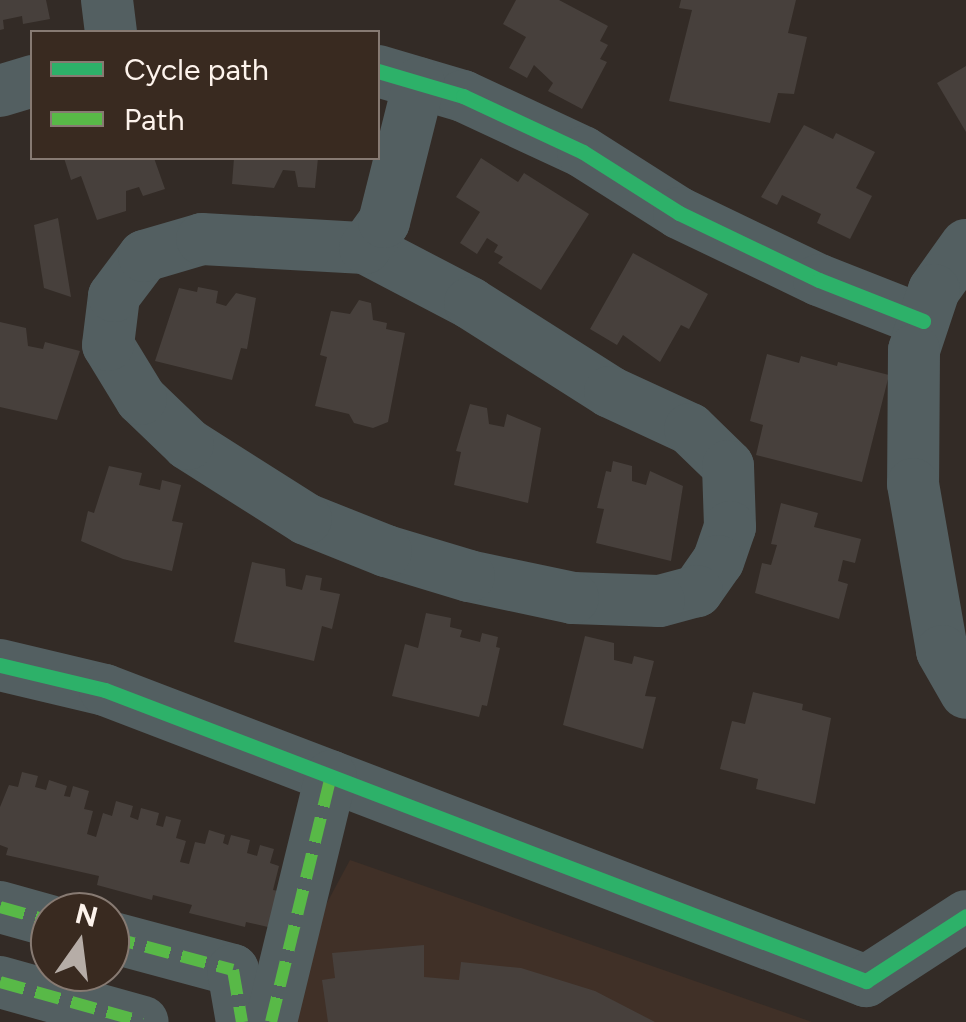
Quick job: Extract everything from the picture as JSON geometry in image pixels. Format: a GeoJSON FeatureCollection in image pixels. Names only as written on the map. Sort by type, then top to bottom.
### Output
{"type":"FeatureCollection","features":[{"type":"Feature","properties":{"kind":"street"},"geometry":{"type":"LineString","coordinates":[[107,0],[111,30]]}},
{"type":"Feature","properties":{"kind":"street"},"geometry":{"type":"LineString","coordinates":[[365,248],[384,222],[398,77],[463,96],[582,152],[679,212],[819,280],[923,321]]}},
{"type":"Feature","properties":{"kind":"street"},"geometry":{"type":"LineString","coordinates":[[0,91],[30,82]]}},
{"type":"Feature","properties":{"kind":"street"},"geometry":{"type":"LineString","coordinates":[[202,238],[365,248],[470,303],[610,392],[690,428],[728,466],[730,527],[718,561],[697,591],[659,601],[572,598],[469,576],[306,519],[188,444],[141,398],[108,345],[114,296],[144,256],[202,238]]}},
{"type":"Feature","properties":{"kind":"street"},"geometry":{"type":"LineString","coordinates":[[966,245],[934,290],[914,350],[913,484],[942,651],[966,694]]}},
{"type":"Feature","properties":{"kind":"street"},"geometry":{"type":"LineString","coordinates":[[0,665],[105,690],[866,981],[966,916]]}},
{"type":"Feature","properties":{"kind":"street"},"geometry":{"type":"LineString","coordinates":[[244,1020],[331,776]]}},
{"type":"Feature","properties":{"kind":"street"},"geometry":{"type":"LineString","coordinates":[[0,908],[30,916]]}},
{"type":"Feature","properties":{"kind":"street"},"geometry":{"type":"LineString","coordinates":[[130,942],[233,970],[244,1020]]}},
{"type":"Feature","properties":{"kind":"street"},"geometry":{"type":"LineString","coordinates":[[0,982],[143,1022]]}},
{"type":"Feature","properties":{"kind":"shaded area"},"geometry":{"type":"Polygon","coordinates":[[[350,860],[812,1022],[295,1022],[314,927],[350,860]]]}},
{"type":"Feature","properties":{"kind":"building"},"geometry":{"type":"Polygon","coordinates":[[[0,0],[46,0],[50,19],[23,24],[22,16],[3,20],[4,29],[0,30],[0,0]]]}},
{"type":"Feature","properties":{"kind":"building"},"geometry":{"type":"Polygon","coordinates":[[[516,0],[559,0],[608,26],[600,41],[608,45],[600,59],[607,62],[582,109],[548,91],[553,83],[534,65],[527,78],[509,68],[526,37],[503,24],[516,0]]]}},
{"type":"Feature","properties":{"kind":"building"},"geometry":{"type":"Polygon","coordinates":[[[681,0],[796,0],[788,33],[807,37],[794,94],[778,93],[770,123],[669,101],[692,10],[679,8],[681,0]]]}},
{"type":"Feature","properties":{"kind":"building"},"geometry":{"type":"Polygon","coordinates":[[[966,66],[966,132],[937,83],[966,66]]]}},
{"type":"Feature","properties":{"kind":"building"},"geometry":{"type":"Polygon","coordinates":[[[804,125],[833,139],[836,133],[875,152],[856,188],[872,196],[850,239],[817,223],[821,214],[782,195],[777,205],[761,197],[804,125]]]}},
{"type":"Feature","properties":{"kind":"building"},"geometry":{"type":"Polygon","coordinates":[[[481,158],[518,182],[524,173],[589,214],[541,290],[498,263],[503,257],[494,252],[498,245],[487,238],[477,254],[460,243],[480,212],[456,197],[481,158]]]}},
{"type":"Feature","properties":{"kind":"building"},"geometry":{"type":"Polygon","coordinates":[[[65,160],[155,160],[165,189],[143,196],[139,187],[126,191],[126,211],[97,220],[81,176],[71,180],[65,160]]]}},
{"type":"Feature","properties":{"kind":"building"},"geometry":{"type":"Polygon","coordinates":[[[234,160],[318,160],[315,188],[298,187],[295,171],[283,170],[274,188],[232,184],[234,160]]]}},
{"type":"Feature","properties":{"kind":"building"},"geometry":{"type":"Polygon","coordinates":[[[58,218],[71,297],[44,288],[34,225],[58,218]]]}},
{"type":"Feature","properties":{"kind":"building"},"geometry":{"type":"Polygon","coordinates":[[[633,253],[708,294],[689,329],[681,325],[660,362],[623,335],[617,345],[590,329],[633,253]]]}},
{"type":"Feature","properties":{"kind":"building"},"geometry":{"type":"Polygon","coordinates":[[[198,287],[218,291],[216,303],[226,306],[236,293],[256,298],[247,349],[241,348],[232,380],[155,361],[179,288],[197,292],[198,287]]]}},
{"type":"Feature","properties":{"kind":"building"},"geometry":{"type":"Polygon","coordinates":[[[359,300],[371,303],[373,320],[387,323],[386,329],[405,333],[388,422],[373,428],[354,423],[349,414],[315,406],[327,357],[320,355],[331,311],[350,314],[359,300]]]}},
{"type":"Feature","properties":{"kind":"building"},"geometry":{"type":"Polygon","coordinates":[[[0,322],[26,328],[28,346],[43,349],[45,342],[80,351],[57,420],[0,407],[0,322]]]}},
{"type":"Feature","properties":{"kind":"building"},"geometry":{"type":"Polygon","coordinates":[[[767,354],[799,363],[801,356],[837,366],[838,362],[889,375],[862,482],[756,455],[763,425],[750,421],[767,354]]]}},
{"type":"Feature","properties":{"kind":"building"},"geometry":{"type":"Polygon","coordinates":[[[470,404],[487,408],[489,424],[504,427],[507,414],[541,428],[528,503],[454,485],[461,452],[456,451],[470,404]]]}},
{"type":"Feature","properties":{"kind":"building"},"geometry":{"type":"Polygon","coordinates":[[[613,461],[632,466],[632,481],[646,485],[650,471],[683,486],[671,561],[596,543],[604,509],[597,508],[606,471],[611,472],[613,461]]]}},
{"type":"Feature","properties":{"kind":"building"},"geometry":{"type":"Polygon","coordinates":[[[109,466],[142,473],[139,485],[160,490],[162,480],[181,485],[172,521],[183,523],[172,571],[123,559],[81,541],[88,511],[94,513],[109,466]]]}},
{"type":"Feature","properties":{"kind":"building"},"geometry":{"type":"Polygon","coordinates":[[[781,503],[818,513],[814,527],[861,539],[855,563],[843,560],[838,581],[848,584],[839,619],[755,593],[762,563],[771,565],[777,545],[771,544],[781,503]]]}},
{"type":"Feature","properties":{"kind":"building"},"geometry":{"type":"Polygon","coordinates":[[[252,562],[285,569],[286,586],[302,590],[306,575],[322,578],[320,590],[340,594],[332,629],[322,626],[314,661],[234,642],[252,562]]]}},
{"type":"Feature","properties":{"kind":"building"},"geometry":{"type":"Polygon","coordinates":[[[426,613],[451,618],[450,627],[462,630],[460,637],[480,642],[482,633],[498,637],[496,647],[500,648],[487,706],[482,705],[479,717],[392,696],[405,644],[418,648],[426,613]]]}},
{"type":"Feature","properties":{"kind":"building"},"geometry":{"type":"Polygon","coordinates":[[[585,636],[614,643],[614,660],[632,664],[634,656],[654,661],[645,696],[656,697],[643,749],[563,725],[585,636]]]}},
{"type":"Feature","properties":{"kind":"building"},"geometry":{"type":"Polygon","coordinates":[[[753,692],[803,704],[802,710],[831,718],[815,804],[756,789],[758,779],[720,769],[732,721],[745,724],[753,692]]]}},
{"type":"Feature","properties":{"kind":"building"},"geometry":{"type":"Polygon","coordinates":[[[22,772],[38,776],[35,787],[46,790],[49,780],[67,786],[64,796],[70,797],[73,786],[89,791],[84,809],[93,811],[87,834],[96,837],[103,813],[112,816],[116,801],[133,806],[130,817],[138,820],[141,808],[159,813],[156,825],[163,827],[166,816],[181,820],[176,838],[186,841],[180,862],[189,864],[195,842],[205,844],[209,830],[225,835],[223,843],[228,845],[231,835],[250,840],[247,853],[257,856],[260,845],[274,849],[270,863],[279,866],[273,890],[278,891],[268,927],[246,922],[245,927],[189,913],[192,905],[153,895],[152,900],[97,885],[99,876],[6,855],[8,848],[0,845],[0,807],[9,785],[18,787],[22,772]]]}},
{"type":"Feature","properties":{"kind":"building"},"geometry":{"type":"Polygon","coordinates":[[[424,945],[424,977],[459,980],[461,962],[521,968],[595,991],[655,1022],[328,1022],[322,980],[335,978],[332,953],[424,945]]]}},
{"type":"Feature","properties":{"kind":"marked path"},"geometry":{"type":"LineString","coordinates":[[271,1022],[331,776]]}},
{"type":"Feature","properties":{"kind":"marked path"},"geometry":{"type":"LineString","coordinates":[[0,907],[30,915]]}},
{"type":"Feature","properties":{"kind":"marked path"},"geometry":{"type":"LineString","coordinates":[[130,942],[233,970],[242,1022]]}},
{"type":"Feature","properties":{"kind":"marked path"},"geometry":{"type":"LineString","coordinates":[[0,982],[143,1022]]}},
{"type":"Feature","properties":{"kind":"cycle path"},"geometry":{"type":"LineString","coordinates":[[380,72],[463,96],[583,152],[679,213],[819,280],[923,321]]}},
{"type":"Feature","properties":{"kind":"cycle path"},"geometry":{"type":"LineString","coordinates":[[0,665],[105,690],[866,981],[966,916]]}}]}
